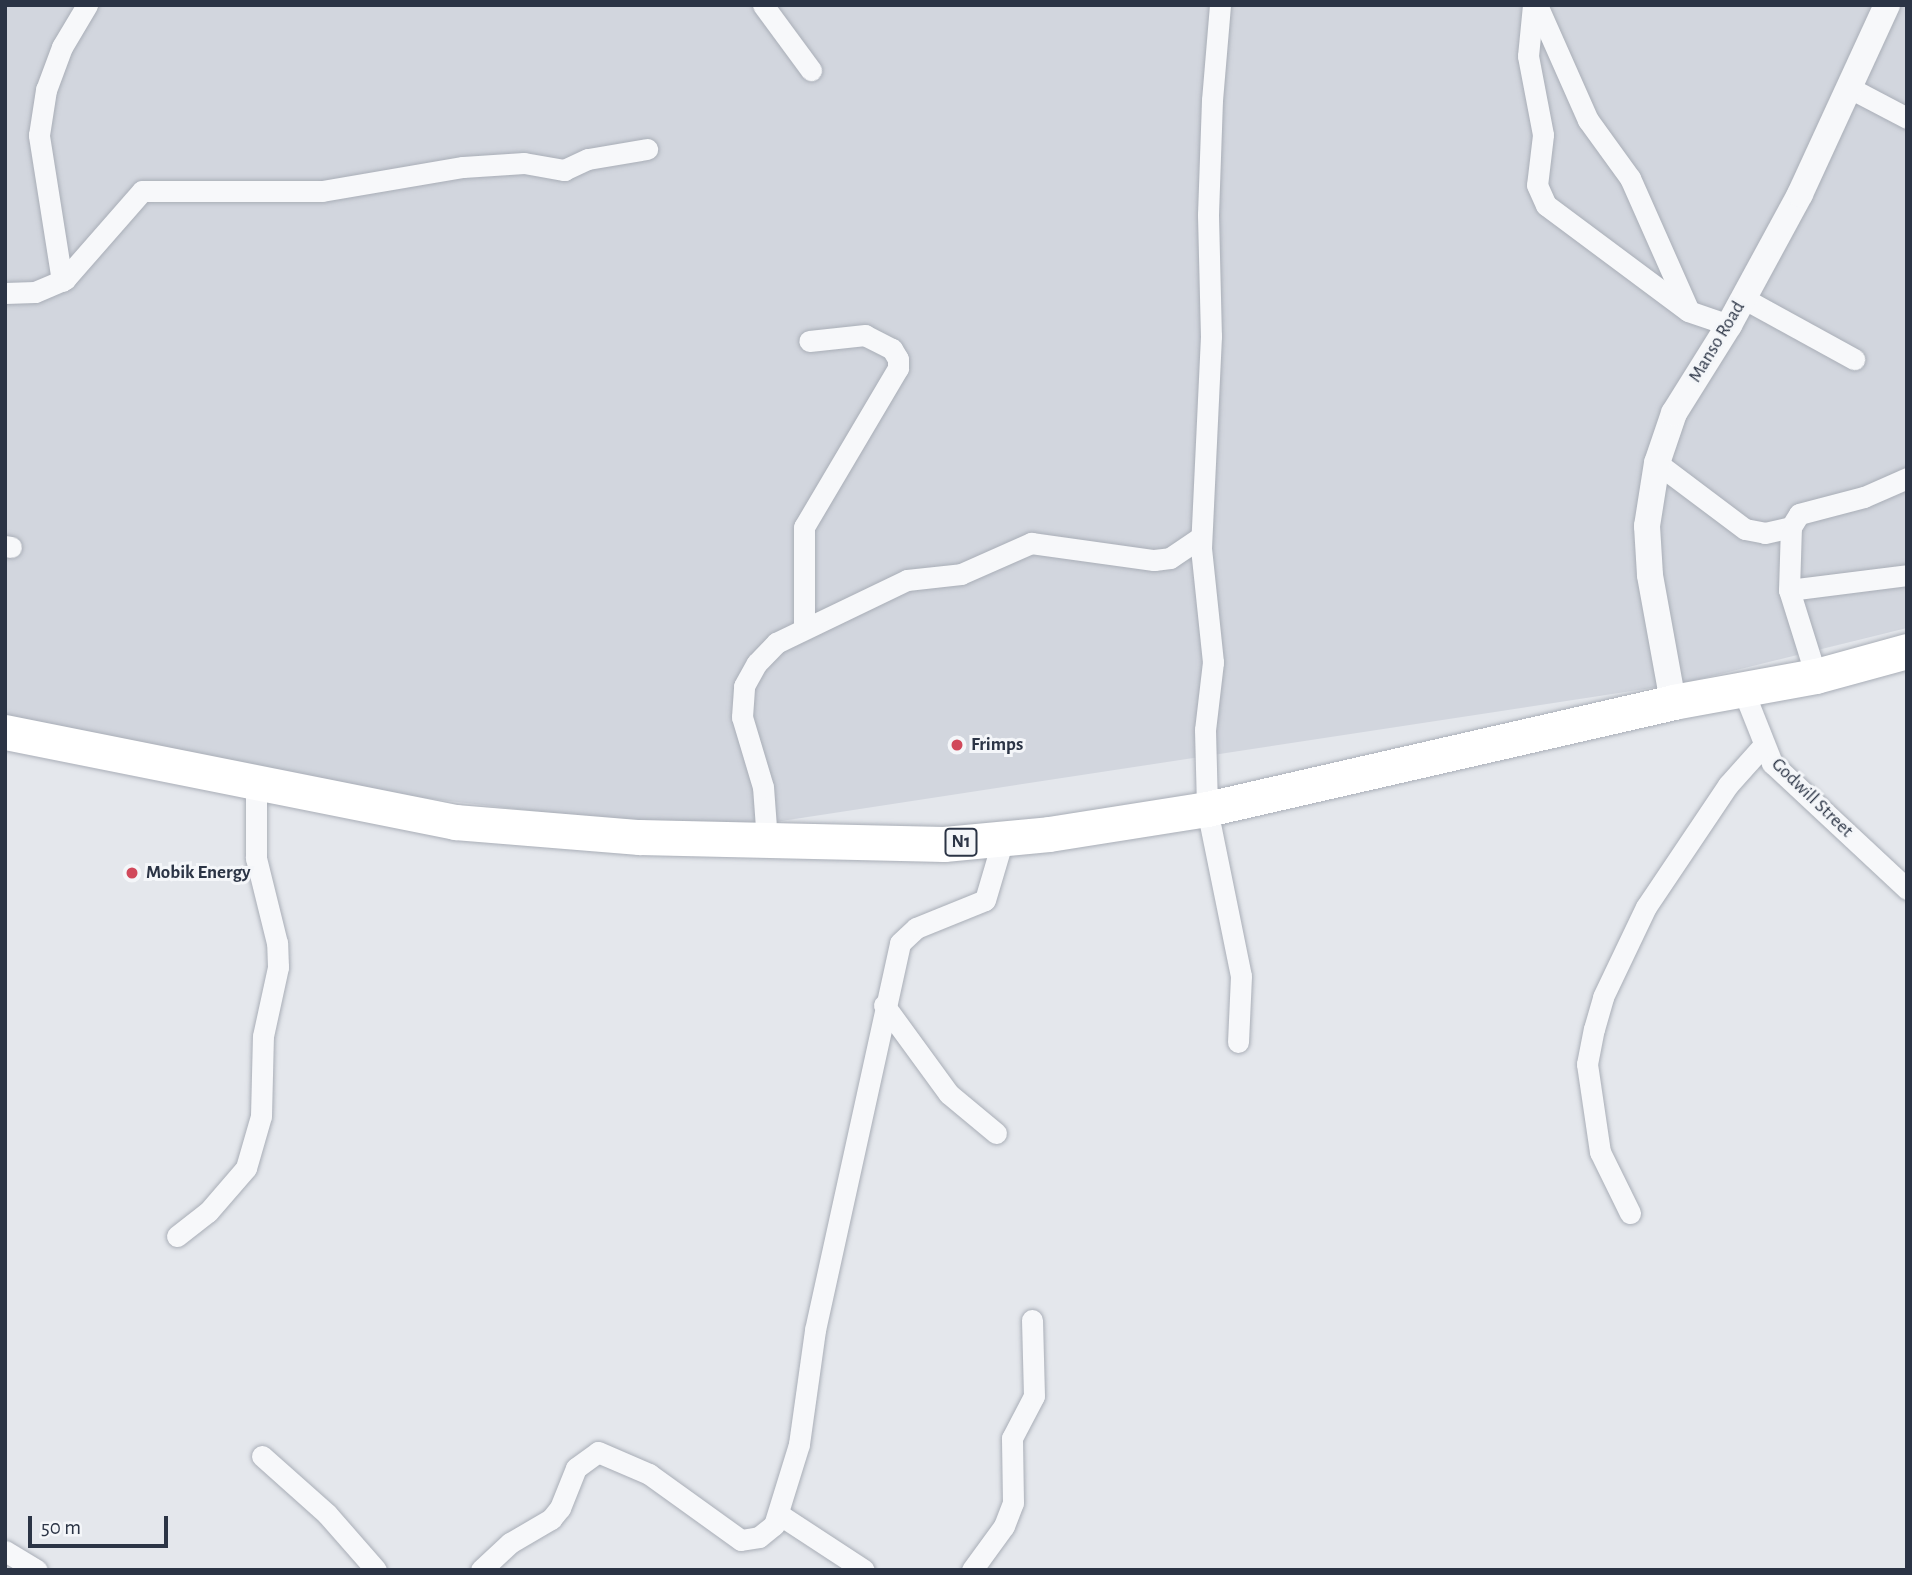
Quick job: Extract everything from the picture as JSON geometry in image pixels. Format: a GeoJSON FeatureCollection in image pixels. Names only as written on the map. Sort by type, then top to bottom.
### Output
{"type":"FeatureCollection","features":[{"type":"Feature","properties":{"kind":"highway","name":"N1"},"geometry":{"type":"LineString","coordinates":[[5,732],[388,811],[514,829],[767,841],[944,844],[1208,809],[1673,702],[1816,676],[1907,651]]}},
{"type":"Feature","properties":{"kind":"street"},"geometry":{"type":"LineString","coordinates":[[62,281],[38,135],[46,90],[62,47],[87,5]]}},
{"type":"Feature","properties":{"kind":"street"},"geometry":{"type":"LineString","coordinates":[[763,5],[811,70]]}},
{"type":"Feature","properties":{"kind":"street"},"geometry":{"type":"LineString","coordinates":[[1220,5],[1211,138],[1211,336],[1201,537],[1213,662],[1205,730],[1208,809],[1241,976],[1238,1042]]}},
{"type":"Feature","properties":{"kind":"street"},"geometry":{"type":"LineString","coordinates":[[1535,5],[1528,56],[1543,135],[1537,185],[1546,205],[1688,311],[1729,326]]}},
{"type":"Feature","properties":{"kind":"street"},"geometry":{"type":"LineString","coordinates":[[1535,5],[1588,120],[1625,168],[1688,311]]}},
{"type":"Feature","properties":{"kind":"street","name":"Manso Road"},"geometry":{"type":"LineString","coordinates":[[1673,702],[1647,526],[1657,463],[1674,413],[1729,326],[1800,194],[1887,5]]}},
{"type":"Feature","properties":{"kind":"street"},"geometry":{"type":"LineString","coordinates":[[1848,87],[1907,118]]}},
{"type":"Feature","properties":{"kind":"street"},"geometry":{"type":"LineString","coordinates":[[5,293],[34,292],[62,281],[142,191],[322,191],[463,167],[524,163],[564,170],[588,159],[647,149]]}},
{"type":"Feature","properties":{"kind":"street"},"geometry":{"type":"LineString","coordinates":[[1744,298],[1854,359]]}},
{"type":"Feature","properties":{"kind":"street"},"geometry":{"type":"LineString","coordinates":[[804,627],[804,527],[898,368],[898,359],[892,349],[865,335],[809,341]]}},
{"type":"Feature","properties":{"kind":"street"},"geometry":{"type":"LineString","coordinates":[[1657,463],[1745,529],[1765,533],[1791,527]]}},
{"type":"Feature","properties":{"kind":"street"},"geometry":{"type":"LineString","coordinates":[[1816,676],[1789,590],[1791,527],[1800,514],[1864,497],[1907,478]]}},
{"type":"Feature","properties":{"kind":"street"},"geometry":{"type":"LineString","coordinates":[[767,841],[763,787],[742,717],[744,686],[757,663],[776,643],[804,627],[907,580],[961,573],[1031,543],[1154,560],[1170,558],[1201,537]]}},
{"type":"Feature","properties":{"kind":"street"},"geometry":{"type":"LineString","coordinates":[[1789,590],[1907,575]]}},
{"type":"Feature","properties":{"kind":"street","name":"Godwill Street"},"geometry":{"type":"LineString","coordinates":[[1743,690],[1762,747],[1787,778],[1907,889]]}},
{"type":"Feature","properties":{"kind":"street"},"geometry":{"type":"LineString","coordinates":[[1630,1213],[1600,1152],[1587,1064],[1594,1028],[1646,907],[1734,777],[1762,747]]}},
{"type":"Feature","properties":{"kind":"street"},"geometry":{"type":"LineString","coordinates":[[177,1236],[208,1212],[246,1168],[261,1116],[263,1037],[278,967],[277,943],[256,858],[256,784]]}},
{"type":"Feature","properties":{"kind":"street"},"geometry":{"type":"LineString","coordinates":[[481,1570],[510,1543],[551,1519],[561,1508],[576,1468],[598,1451],[649,1474],[741,1540],[759,1537],[780,1515],[884,1005],[900,943],[916,928],[985,900],[1004,836]]}},
{"type":"Feature","properties":{"kind":"street"},"geometry":{"type":"LineString","coordinates":[[884,1005],[949,1094],[996,1133]]}},
{"type":"Feature","properties":{"kind":"street"},"geometry":{"type":"LineString","coordinates":[[972,1570],[1004,1526],[1013,1503],[1012,1438],[1034,1396],[1032,1320]]}},
{"type":"Feature","properties":{"kind":"street"},"geometry":{"type":"LineString","coordinates":[[262,1455],[327,1514],[376,1570]]}},
{"type":"Feature","properties":{"kind":"street"},"geometry":{"type":"LineString","coordinates":[[780,1515],[864,1570]]}},
{"type":"Feature","properties":{"kind":"street"},"geometry":{"type":"LineString","coordinates":[[5,1551],[37,1570]]}},
{"type":"Feature","properties":{"kind":"shaded area"},"geometry":{"type":"Polygon","coordinates":[[[5,5],[1907,5],[1907,628],[1684,683],[709,832],[283,781],[5,721],[5,5]]]}},
{"type":"Feature","properties":{"kind":"place","name":"Frimps"},"geometry":{"type":"Point","coordinates":[957,745]}},
{"type":"Feature","properties":{"kind":"place","name":"Mobik Energy"},"geometry":{"type":"Point","coordinates":[132,873]}}]}
